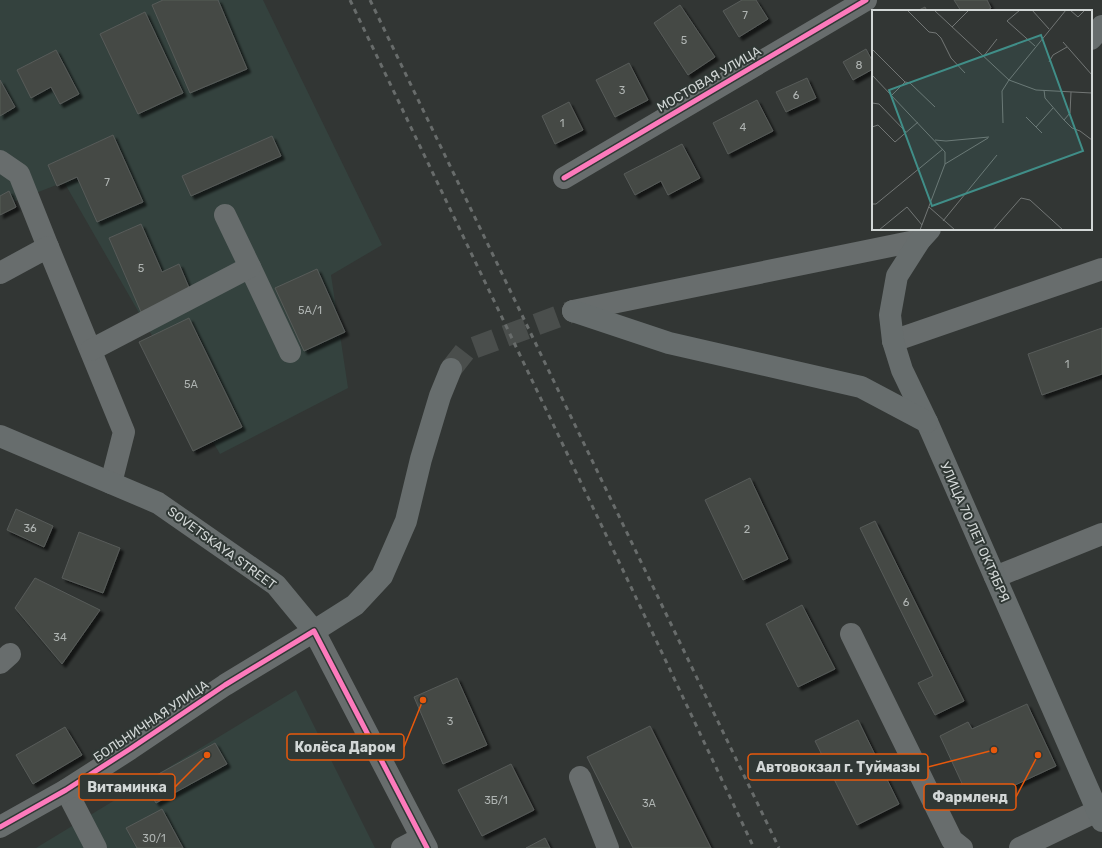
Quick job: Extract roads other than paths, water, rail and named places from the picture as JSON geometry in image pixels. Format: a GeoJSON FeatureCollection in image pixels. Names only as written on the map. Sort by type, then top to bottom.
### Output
{"type":"FeatureCollection","features":[{"type":"Feature","properties":{"kind":"main road"},"geometry":{"type":"LineString","coordinates":[[1092,38],[1102,26]]}},
{"type":"Feature","properties":{"kind":"main road","name":"УЛИЦА 70 ЛЕТ ОКТЯБРЯ"},"geometry":{"type":"LineString","coordinates":[[925,234],[897,276],[890,315],[893,341],[902,370],[1100,816]]}},
{"type":"Feature","properties":{"kind":"main road"},"geometry":{"type":"LineString","coordinates":[[573,311],[669,343],[861,387],[926,422]]}},
{"type":"Feature","properties":{"kind":"main road"},"geometry":{"type":"LineString","coordinates":[[314,631],[354,605],[382,576],[406,521],[421,459],[440,396],[451,369]]}},
{"type":"Feature","properties":{"kind":"main road","name":"SOVETSKAYA STREET"},"geometry":{"type":"LineString","coordinates":[[0,436],[158,503],[276,585],[314,631]]}},
{"type":"Feature","properties":{"kind":"street","name":"МОСТОВАЯ УЛИЦА"},"geometry":{"type":"LineString","coordinates":[[564,178],[866,0]]}},
{"type":"Feature","properties":{"kind":"street"},"geometry":{"type":"LineString","coordinates":[[0,161],[20,174],[48,247],[124,432],[111,483]]}},
{"type":"Feature","properties":{"kind":"street"},"geometry":{"type":"LineString","coordinates":[[225,215],[290,352]]}},
{"type":"Feature","properties":{"kind":"street"},"geometry":{"type":"LineString","coordinates":[[573,311],[925,234]]}},
{"type":"Feature","properties":{"kind":"street"},"geometry":{"type":"LineString","coordinates":[[0,272],[48,247]]}},
{"type":"Feature","properties":{"kind":"street"},"geometry":{"type":"LineString","coordinates":[[91,350],[250,267]]}},
{"type":"Feature","properties":{"kind":"street"},"geometry":{"type":"LineString","coordinates":[[893,341],[1102,269]]}},
{"type":"Feature","properties":{"kind":"street"},"geometry":{"type":"LineString","coordinates":[[995,577],[1100,540]]}},
{"type":"Feature","properties":{"kind":"street","name":"БОЛЬНИЧНАЯ УЛИЦА"},"geometry":{"type":"LineString","coordinates":[[0,827],[66,790],[225,685],[314,631]]}},
{"type":"Feature","properties":{"kind":"street","name":"SOVETSKAYA STREET"},"geometry":{"type":"LineString","coordinates":[[314,631],[424,843]]}},
{"type":"Feature","properties":{"kind":"street"},"geometry":{"type":"LineString","coordinates":[[851,634],[952,840],[962,848]]}},
{"type":"Feature","properties":{"kind":"street"},"geometry":{"type":"LineString","coordinates":[[580,777],[608,848]]}},
{"type":"Feature","properties":{"kind":"street"},"geometry":{"type":"LineString","coordinates":[[66,790],[96,848]]}},
{"type":"Feature","properties":{"kind":"street"},"geometry":{"type":"LineString","coordinates":[[1020,848],[1100,816]]}},
{"type":"Feature","properties":{"kind":"street"},"geometry":{"type":"LineString","coordinates":[[402,848],[424,843]]}},
{"type":"Feature","properties":{"kind":"tunnel"},"geometry":{"type":"LineString","coordinates":[[451,369],[465,351],[573,311]]}},
{"type":"Feature","properties":{"kind":"railway"},"geometry":{"type":"LineString","coordinates":[[350,0],[631,587],[754,848]]}},
{"type":"Feature","properties":{"kind":"railway"},"geometry":{"type":"LineString","coordinates":[[370,0],[779,848]]}},
{"type":"Feature","properties":{"kind":"place","name":"Колёса Даром"},"geometry":{"type":"Point","coordinates":[423,700]}},
{"type":"Feature","properties":{"kind":"place","name":"Автовокзал г. Туймазы"},"geometry":{"type":"Point","coordinates":[994,750]}},
{"type":"Feature","properties":{"kind":"place","name":"Витаминка"},"geometry":{"type":"Point","coordinates":[207,755]}},
{"type":"Feature","properties":{"kind":"place","name":"Фармленд"},"geometry":{"type":"Point","coordinates":[1038,755]}}]}
